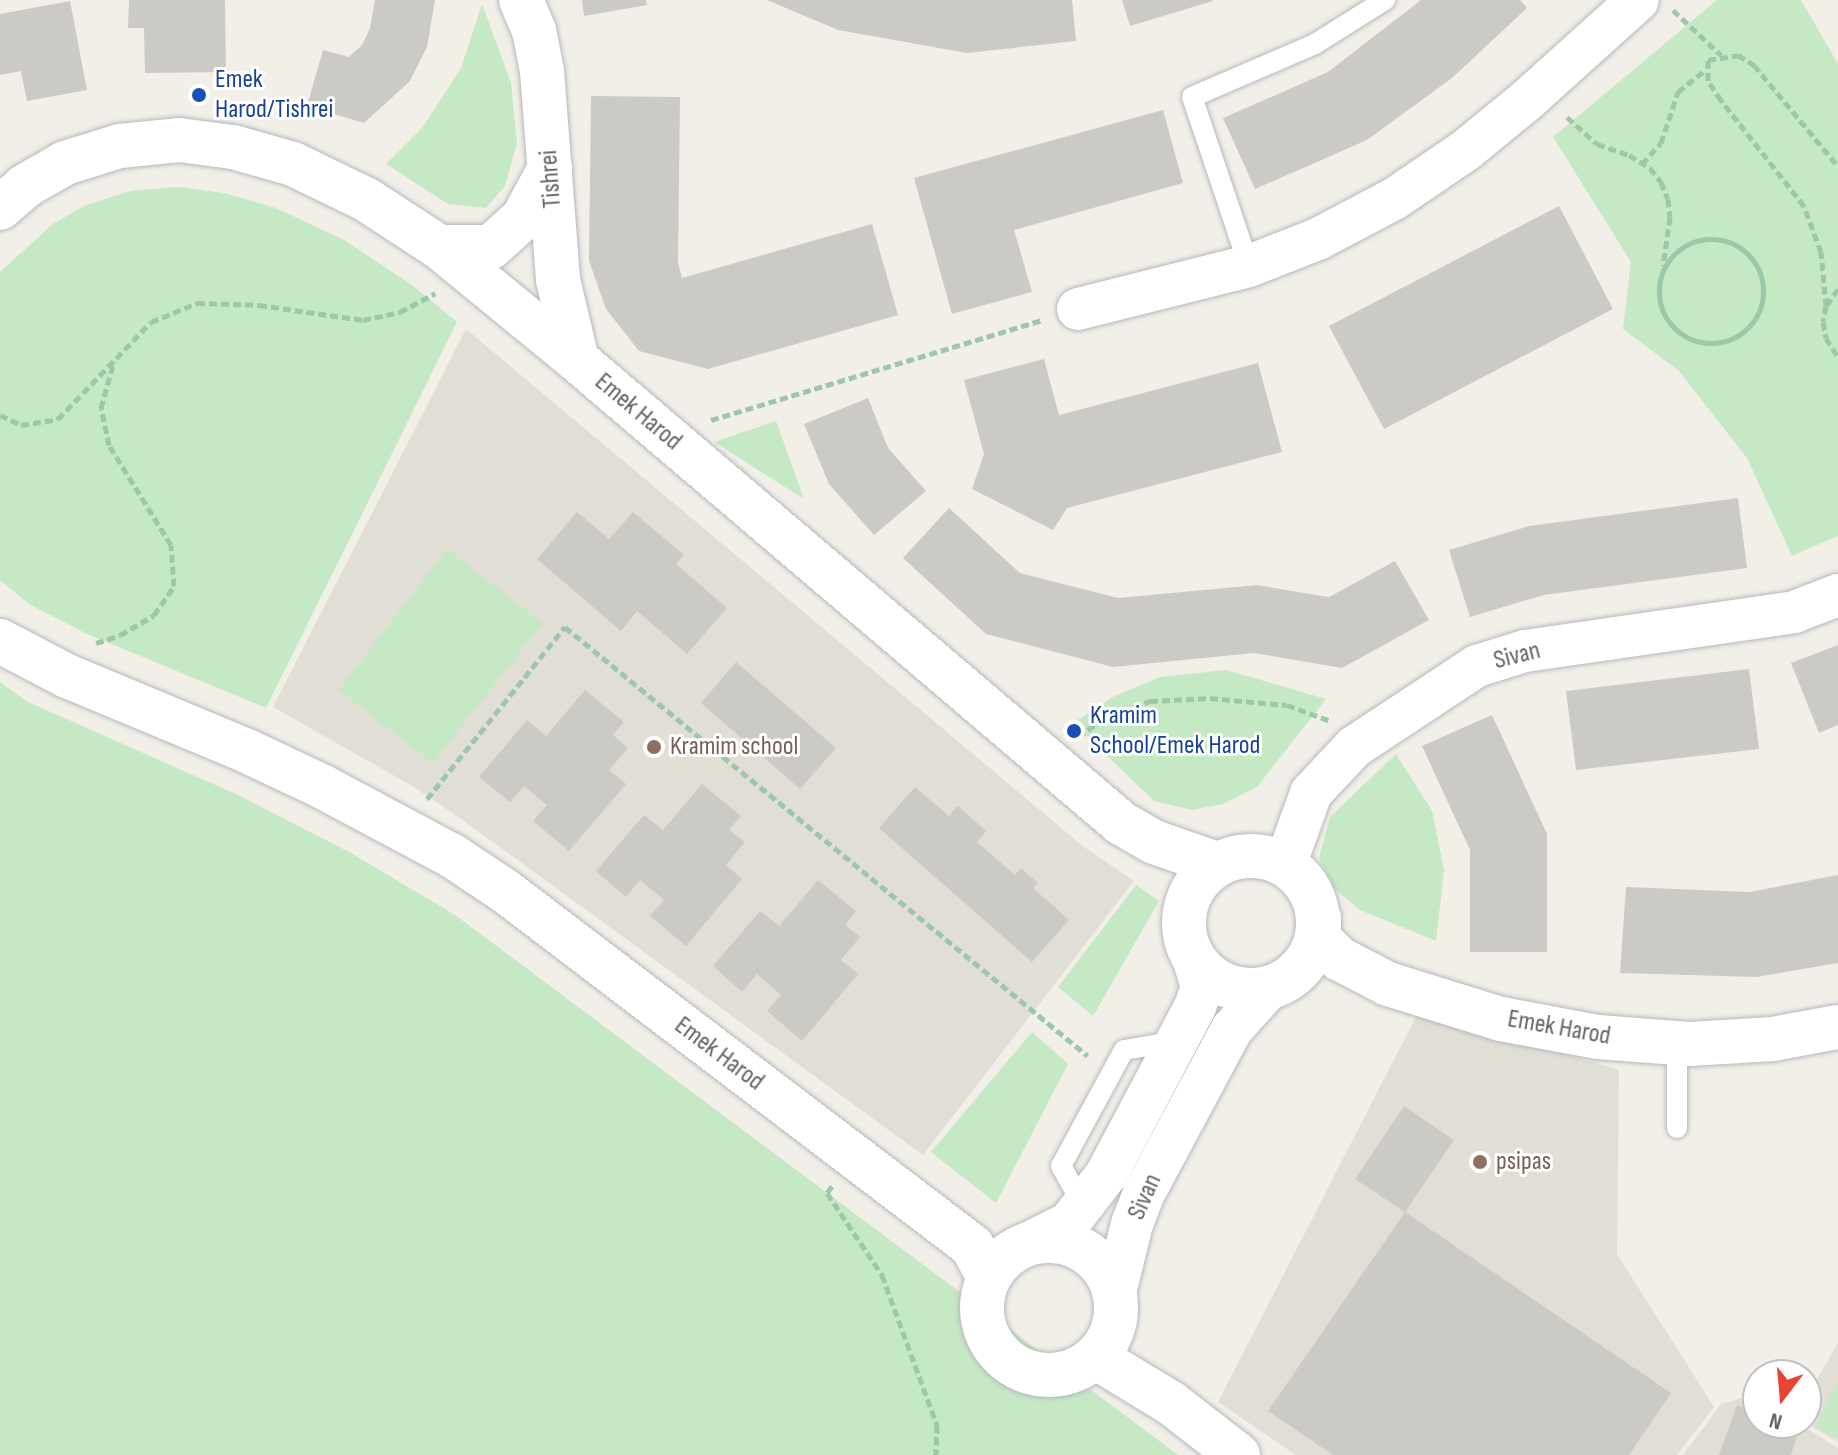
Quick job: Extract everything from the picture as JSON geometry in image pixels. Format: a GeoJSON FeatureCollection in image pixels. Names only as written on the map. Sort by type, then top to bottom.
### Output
{"type":"FeatureCollection","features":[{"type":"Feature","properties":{"kind":"street","name":"Tishrei"},"geometry":{"type":"LineString","coordinates":[[521,0],[534,30],[542,71],[558,280],[577,360]]}},
{"type":"Feature","properties":{"kind":"street"},"geometry":{"type":"LineString","coordinates":[[1078,309],[1249,266],[1318,239],[1394,199],[1466,150],[1541,88],[1638,0]]}},
{"type":"Feature","properties":{"kind":"street","name":"Emek Harod"},"geometry":{"type":"LineString","coordinates":[[0,208],[25,186],[65,163],[120,146],[179,140],[233,147],[293,164],[367,200],[455,260],[577,360],[1121,823],[1154,842],[1217,864]]}},
{"type":"Feature","properties":{"kind":"street"},"geometry":{"type":"LineString","coordinates":[[455,260],[491,247],[523,218],[550,168]]}},
{"type":"Feature","properties":{"kind":"street","name":"Sivan"},"geometry":{"type":"LineString","coordinates":[[1285,865],[1311,793],[1354,747],[1477,666],[1525,651],[1794,612],[1838,595]]}},
{"type":"Feature","properties":{"kind":"street","name":"Emek Harod"},"geometry":{"type":"LineString","coordinates":[[0,641],[39,663],[247,751],[404,828],[505,891],[972,1246],[989,1278]]}},
{"type":"Feature","properties":{"kind":"street"},"geometry":{"type":"LineString","coordinates":[[1239,857],[1263,857],[1285,865],[1299,876],[1313,895],[1319,918],[1317,941],[1306,962],[1297,973],[1270,987],[1254,991],[1231,988],[1210,977],[1194,960],[1185,939],[1184,916],[1190,893],[1217,864],[1239,857]]}},
{"type":"Feature","properties":{"kind":"street","name":"Emek Harod"},"geometry":{"type":"LineString","coordinates":[[1319,918],[1319,939],[1340,959],[1388,984],[1501,1019],[1598,1037],[1677,1044],[1773,1039],[1838,1027]]}},
{"type":"Feature","properties":{"kind":"street","name":"Sivan"},"geometry":{"type":"LineString","coordinates":[[1029,1243],[1069,1223],[1106,1175],[1178,1041],[1202,987],[1194,960]]}},
{"type":"Feature","properties":{"kind":"street","name":"Sivan"},"geometry":{"type":"LineString","coordinates":[[1115,1293],[1132,1224],[1144,1193],[1232,1029],[1270,987]]}},
{"type":"Feature","properties":{"kind":"street"},"geometry":{"type":"LineString","coordinates":[[1052,1241],[1090,1254],[1106,1271],[1115,1293],[1116,1316],[1109,1339],[1095,1357],[1071,1371],[1048,1375],[1024,1370],[1009,1362],[993,1345],[984,1324],[982,1301],[989,1278],[1008,1254],[1029,1243],[1052,1241]]}},
{"type":"Feature","properties":{"kind":"street"},"geometry":{"type":"LineString","coordinates":[[1095,1357],[1171,1403],[1238,1455]]}},
{"type":"Feature","properties":{"kind":"lane"},"geometry":{"type":"LineString","coordinates":[[1249,266],[1192,97],[1315,44],[1385,0]]}},
{"type":"Feature","properties":{"kind":"lane"},"geometry":{"type":"LineString","coordinates":[[1084,1207],[1061,1166],[1124,1050],[1178,1041]]}},
{"type":"Feature","properties":{"kind":"lane"},"geometry":{"type":"LineString","coordinates":[[1677,1044],[1677,1128]]}},
{"type":"Feature","properties":{"kind":"path"},"geometry":{"type":"LineString","coordinates":[[1662,0],[1722,55]]}},
{"type":"Feature","properties":{"kind":"path"},"geometry":{"type":"LineString","coordinates":[[1642,164],[1661,143],[1678,92],[1705,70],[1708,60],[1722,55],[1738,55],[1754,65],[1838,166]]}},
{"type":"Feature","properties":{"kind":"path"},"geometry":{"type":"LineString","coordinates":[[1705,70],[1721,100],[1804,206],[1821,252],[1826,338],[1838,357]]}},
{"type":"Feature","properties":{"kind":"path"},"geometry":{"type":"LineString","coordinates":[[1541,88],[1568,119],[1597,144],[1642,164],[1661,182],[1668,199],[1669,237],[1662,270],[1658,289],[1660,307],[1669,323],[1683,336],[1703,343],[1722,342],[1739,336],[1753,324],[1763,302],[1764,284],[1758,266],[1747,251],[1723,239],[1705,238],[1687,243],[1672,254],[1662,270]]}},
{"type":"Feature","properties":{"kind":"path"},"geometry":{"type":"LineString","coordinates":[[0,415],[21,425],[58,419],[151,322],[197,303],[259,305],[363,320],[400,312],[455,260]]}},
{"type":"Feature","properties":{"kind":"path"},"geometry":{"type":"LineString","coordinates":[[1826,306],[1838,289]]}},
{"type":"Feature","properties":{"kind":"path"},"geometry":{"type":"LineString","coordinates":[[664,434],[1078,309]]}},
{"type":"Feature","properties":{"kind":"path"},"geometry":{"type":"LineString","coordinates":[[39,663],[120,635],[154,615],[174,586],[171,545],[109,445],[101,408],[114,360]]}},
{"type":"Feature","properties":{"kind":"path"},"geometry":{"type":"LineString","coordinates":[[404,828],[565,627],[1111,1075]]}},
{"type":"Feature","properties":{"kind":"path"},"geometry":{"type":"LineString","coordinates":[[1046,760],[1100,721],[1150,701],[1210,698],[1287,705],[1371,735]]}},
{"type":"Feature","properties":{"kind":"path"},"geometry":{"type":"LineString","coordinates":[[854,1157],[827,1193],[882,1275],[937,1425],[936,1455]]}},
{"type":"Feature","properties":{"kind":"shaded area","name":"Kramim school"},"geometry":{"type":"Polygon","coordinates":[[[466,329],[1084,847],[1134,881],[923,1155],[457,816],[414,787],[273,707],[466,329]]]}},
{"type":"Feature","properties":{"kind":"shaded area","name":"psipas"},"geometry":{"type":"Polygon","coordinates":[[[1419,1011],[1619,1070],[1617,1254],[1714,1407],[1677,1455],[1296,1455],[1218,1402],[1419,1011]]]}},
{"type":"Feature","properties":{"kind":"shaded area"},"geometry":{"type":"Polygon","coordinates":[[[1838,1343],[1838,1442],[1822,1432],[1822,1370],[1838,1343]]]}},
{"type":"Feature","properties":{"kind":"shaded area"},"geometry":{"type":"Polygon","coordinates":[[[1742,1398],[1742,1439],[1822,1438],[1838,1448],[1838,1455],[1683,1455],[1721,1404],[1742,1398]]]}},
{"type":"Feature","properties":{"kind":"green space"},"geometry":{"type":"Polygon","coordinates":[[[1717,0],[1801,0],[1838,64],[1838,536],[1792,556],[1747,458],[1679,371],[1623,329],[1631,262],[1553,137],[1717,0]]]}},
{"type":"Feature","properties":{"kind":"green space"},"geometry":{"type":"Polygon","coordinates":[[[482,4],[511,83],[517,143],[505,186],[486,208],[448,204],[386,164],[423,127],[461,68],[482,4]]]}},
{"type":"Feature","properties":{"kind":"green space"},"geometry":{"type":"Polygon","coordinates":[[[178,187],[224,193],[276,208],[344,240],[412,285],[457,322],[266,708],[87,634],[29,604],[0,580],[0,272],[53,224],[84,206],[130,191],[178,187]]]}},
{"type":"Feature","properties":{"kind":"green space"},"geometry":{"type":"Polygon","coordinates":[[[776,421],[804,499],[714,442],[776,421]]]}},
{"type":"Feature","properties":{"kind":"green space"},"geometry":{"type":"Polygon","coordinates":[[[447,549],[542,623],[433,763],[339,690],[447,549]]]}},
{"type":"Feature","properties":{"kind":"green space"},"geometry":{"type":"Polygon","coordinates":[[[1226,670],[1326,699],[1257,787],[1223,804],[1192,810],[1154,801],[1073,723],[1113,697],[1160,677],[1226,670]]]}},
{"type":"Feature","properties":{"kind":"green space"},"geometry":{"type":"Polygon","coordinates":[[[0,682],[28,702],[236,794],[351,853],[455,915],[1178,1455],[0,1455],[0,682]]]}},
{"type":"Feature","properties":{"kind":"green space"},"geometry":{"type":"Polygon","coordinates":[[[1396,754],[1432,811],[1444,870],[1436,941],[1360,910],[1334,888],[1319,858],[1330,817],[1396,754]]]}},
{"type":"Feature","properties":{"kind":"green space"},"geometry":{"type":"Polygon","coordinates":[[[1136,885],[1159,901],[1093,1016],[1058,987],[1136,885]]]}},
{"type":"Feature","properties":{"kind":"green space"},"geometry":{"type":"Polygon","coordinates":[[[1032,1032],[1068,1064],[996,1203],[931,1152],[1032,1032]]]}},
{"type":"Feature","properties":{"kind":"green space"},"geometry":{"type":"Polygon","coordinates":[[[1838,1381],[1838,1438],[1822,1430],[1822,1413],[1838,1381]]]}},
{"type":"Feature","properties":{"kind":"building"},"geometry":{"type":"Polygon","coordinates":[[[129,0],[225,0],[226,72],[145,73],[144,28],[128,28],[129,0]]]}},
{"type":"Feature","properties":{"kind":"building"},"geometry":{"type":"Polygon","coordinates":[[[375,0],[435,0],[427,47],[410,81],[364,123],[307,106],[323,50],[349,57],[362,45],[370,28],[375,0]]]}},
{"type":"Feature","properties":{"kind":"building"},"geometry":{"type":"Polygon","coordinates":[[[582,0],[646,0],[647,5],[584,16],[582,0]]]}},
{"type":"Feature","properties":{"kind":"building"},"geometry":{"type":"Polygon","coordinates":[[[767,0],[1072,0],[1076,41],[967,53],[838,30],[767,0]]]}},
{"type":"Feature","properties":{"kind":"building"},"geometry":{"type":"Polygon","coordinates":[[[1122,0],[1213,0],[1213,1],[1130,26],[1122,0]]]}},
{"type":"Feature","properties":{"kind":"building"},"geometry":{"type":"Polygon","coordinates":[[[1421,0],[1520,0],[1527,8],[1452,78],[1367,140],[1255,189],[1223,118],[1328,72],[1421,0]]]}},
{"type":"Feature","properties":{"kind":"building"},"geometry":{"type":"Polygon","coordinates":[[[70,1],[87,90],[27,101],[21,71],[0,75],[0,14],[70,1]]]}},
{"type":"Feature","properties":{"kind":"building"},"geometry":{"type":"Polygon","coordinates":[[[591,96],[680,97],[678,263],[682,278],[872,224],[898,315],[708,369],[639,351],[606,309],[589,261],[591,96]]]}},
{"type":"Feature","properties":{"kind":"building"},"geometry":{"type":"Polygon","coordinates":[[[1163,110],[1183,183],[1014,230],[1032,292],[952,314],[914,178],[1163,110]]]}},
{"type":"Feature","properties":{"kind":"building"},"geometry":{"type":"Polygon","coordinates":[[[1559,206],[1613,309],[1384,429],[1329,326],[1559,206]]]}},
{"type":"Feature","properties":{"kind":"building"},"geometry":{"type":"Polygon","coordinates":[[[1044,359],[1059,415],[1258,363],[1282,452],[1067,508],[1053,530],[972,489],[984,454],[964,380],[1044,359]]]}},
{"type":"Feature","properties":{"kind":"building"},"geometry":{"type":"Polygon","coordinates":[[[868,398],[888,448],[926,491],[874,535],[829,484],[804,424],[868,398]]]}},
{"type":"Feature","properties":{"kind":"building"},"geometry":{"type":"Polygon","coordinates":[[[1738,498],[1747,568],[1544,595],[1470,617],[1449,550],[1529,526],[1738,498]]]}},
{"type":"Feature","properties":{"kind":"building"},"geometry":{"type":"Polygon","coordinates":[[[949,508],[1020,573],[1118,598],[1257,585],[1329,597],[1395,561],[1429,620],[1342,668],[1254,653],[1113,667],[986,634],[903,558],[949,508]]]}},
{"type":"Feature","properties":{"kind":"building"},"geometry":{"type":"Polygon","coordinates":[[[577,512],[609,539],[633,512],[684,555],[676,564],[727,608],[687,654],[637,611],[621,631],[537,559],[577,512]]]}},
{"type":"Feature","properties":{"kind":"building"},"geometry":{"type":"Polygon","coordinates":[[[1838,645],[1838,725],[1819,733],[1791,663],[1838,645]]]}},
{"type":"Feature","properties":{"kind":"building"},"geometry":{"type":"Polygon","coordinates":[[[736,662],[836,748],[800,789],[701,703],[736,662]]]}},
{"type":"Feature","properties":{"kind":"building"},"geometry":{"type":"Polygon","coordinates":[[[1749,669],[1759,749],[1576,770],[1566,691],[1749,669]]]}},
{"type":"Feature","properties":{"kind":"building"},"geometry":{"type":"Polygon","coordinates":[[[585,690],[624,722],[613,735],[628,748],[609,770],[626,784],[569,851],[533,821],[547,805],[524,786],[510,802],[479,777],[527,720],[546,736],[585,690]]]}},
{"type":"Feature","properties":{"kind":"building"},"geometry":{"type":"Polygon","coordinates":[[[1492,715],[1547,834],[1547,952],[1470,952],[1470,850],[1422,746],[1492,715]]]}},
{"type":"Feature","properties":{"kind":"building"},"geometry":{"type":"Polygon","coordinates":[[[702,784],[741,816],[729,830],[745,842],[726,865],[742,879],[686,946],[650,916],[664,900],[640,880],[626,897],[596,871],[644,815],[663,830],[702,784]]]}},
{"type":"Feature","properties":{"kind":"building"},"geometry":{"type":"Polygon","coordinates":[[[915,787],[949,816],[958,806],[986,831],[977,842],[1015,875],[1021,868],[1038,883],[1033,888],[1069,920],[1032,962],[879,828],[915,787]]]}},
{"type":"Feature","properties":{"kind":"building"},"geometry":{"type":"Polygon","coordinates":[[[1838,875],[1838,963],[1757,977],[1620,973],[1626,887],[1750,892],[1838,875]]]}},
{"type":"Feature","properties":{"kind":"building"},"geometry":{"type":"Polygon","coordinates":[[[818,880],[856,911],[845,925],[860,937],[841,960],[858,974],[802,1041],[767,1011],[781,995],[757,974],[742,992],[713,966],[760,911],[779,926],[818,880]]]}},
{"type":"Feature","properties":{"kind":"building"},"geometry":{"type":"Polygon","coordinates":[[[1404,1106],[1454,1140],[1405,1212],[1355,1179],[1404,1106]]]}},
{"type":"Feature","properties":{"kind":"building"},"geometry":{"type":"Polygon","coordinates":[[[1405,1212],[1671,1393],[1629,1455],[1333,1455],[1268,1411],[1405,1212]]]}},
{"type":"Feature","properties":{"kind":"building"},"geometry":{"type":"Polygon","coordinates":[[[1737,1405],[1742,1407],[1742,1439],[1796,1439],[1791,1455],[1719,1455],[1737,1405]]]}},
{"type":"Feature","properties":{"kind":"place","name":"Emek Harod/Tishrei"},"geometry":{"type":"Point","coordinates":[199,95]}},
{"type":"Feature","properties":{"kind":"place","name":"Kramim School/Emek Harod"},"geometry":{"type":"Point","coordinates":[1074,731]}},
{"type":"Feature","properties":{"kind":"place","name":"Kramim school"},"geometry":{"type":"Point","coordinates":[654,747]}},
{"type":"Feature","properties":{"kind":"place","name":"psipas"},"geometry":{"type":"Point","coordinates":[1480,1162]}}]}
